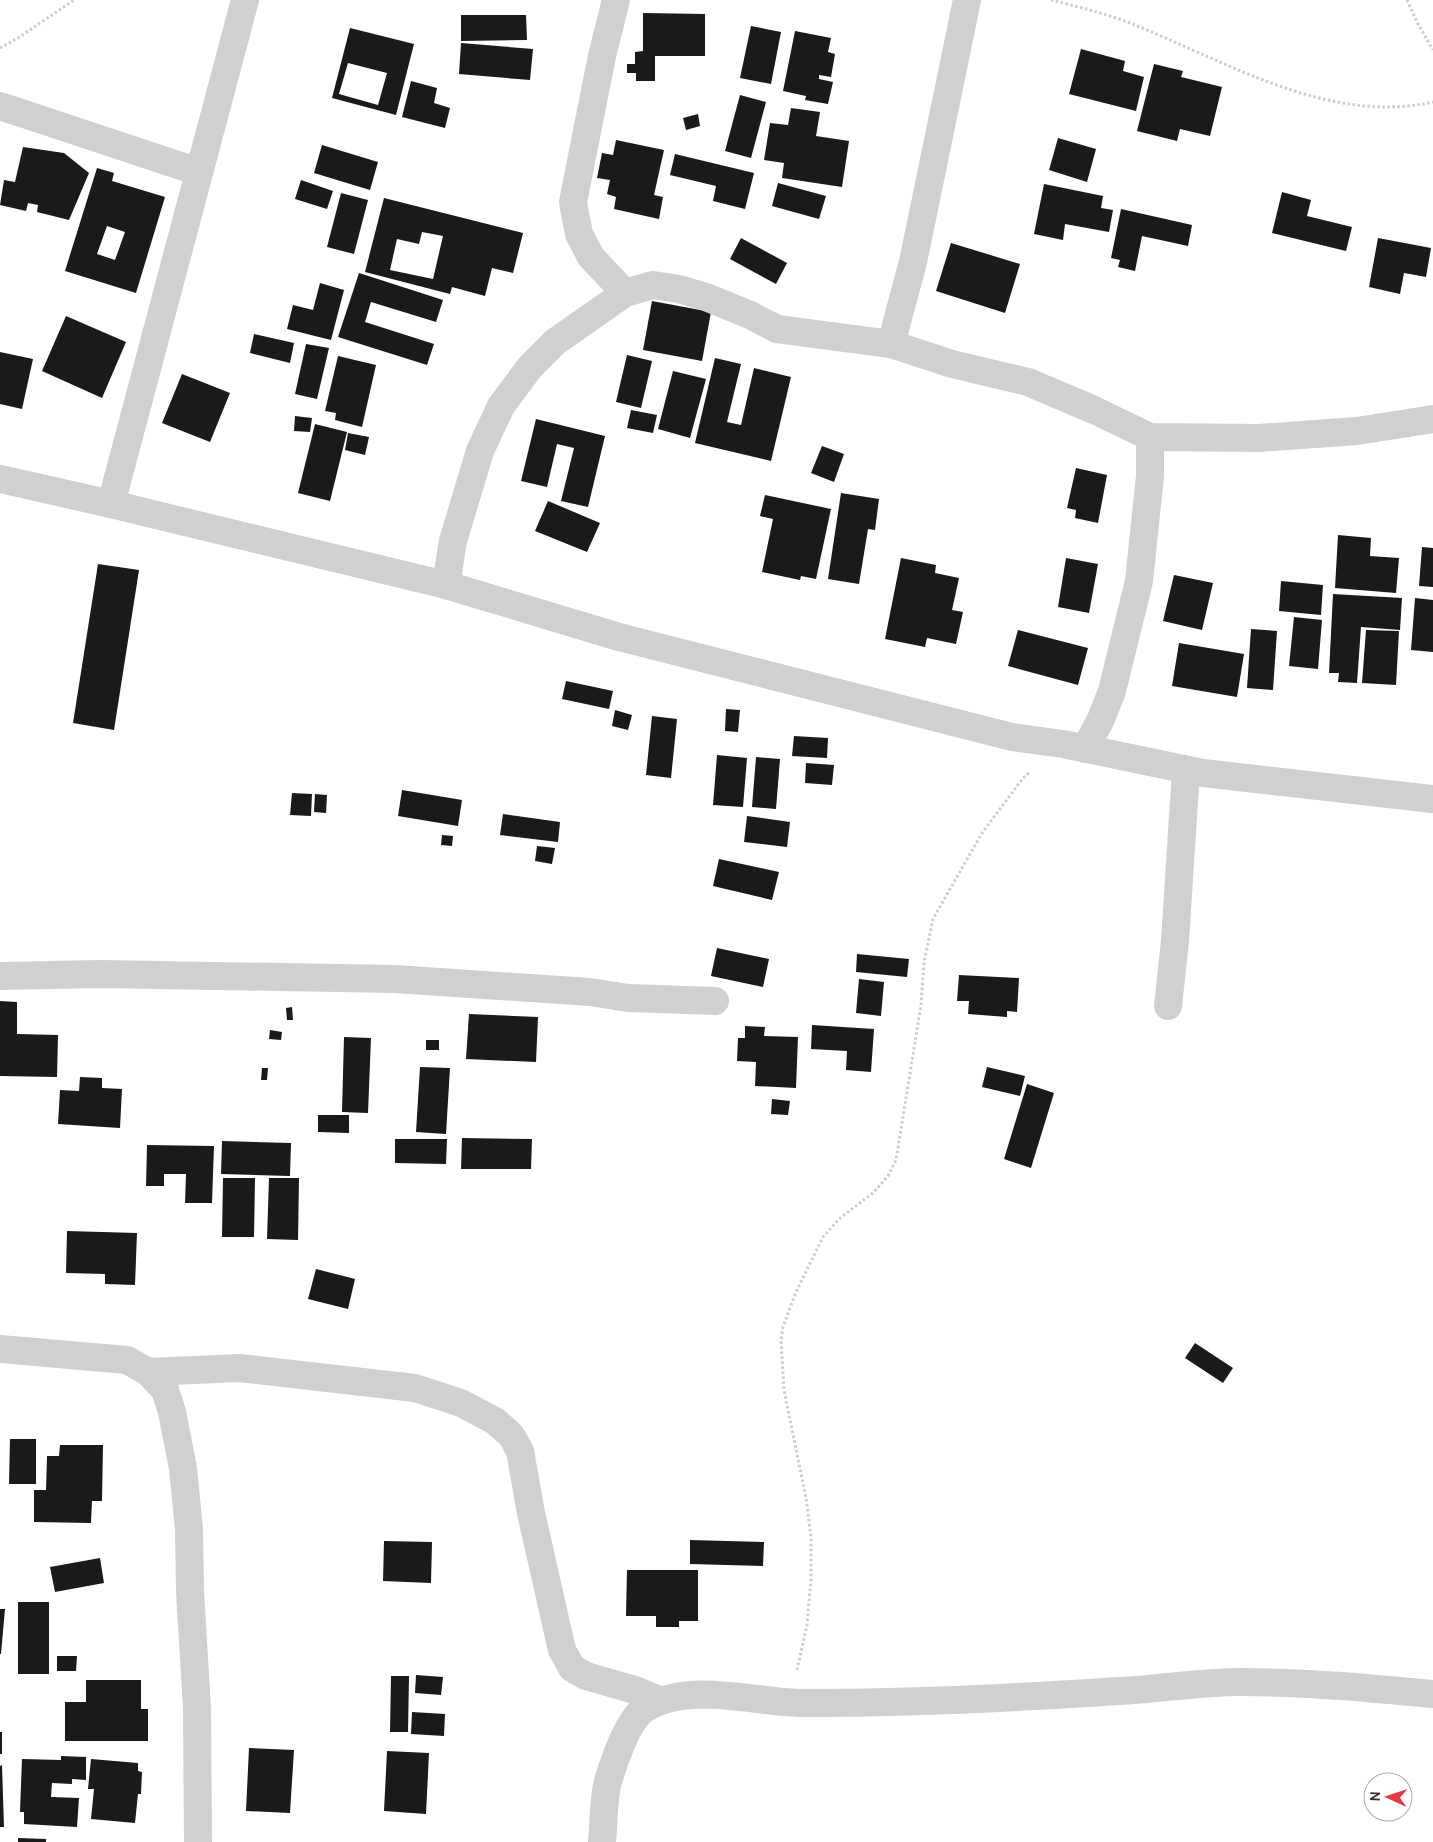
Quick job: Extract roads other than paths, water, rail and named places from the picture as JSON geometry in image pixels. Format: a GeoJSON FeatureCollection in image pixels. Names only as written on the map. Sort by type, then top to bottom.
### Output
{"type":"FeatureCollection","features":[{"type":"Feature","properties":{"kind":"street"},"geometry":{"type":"LineString","coordinates":[[111,504],[246,0]]}},
{"type":"Feature","properties":{"kind":"street"},"geometry":{"type":"LineString","coordinates":[[616,0],[600,65],[573,202],[579,234],[591,257],[625,293]]}},
{"type":"Feature","properties":{"kind":"street"},"geometry":{"type":"LineString","coordinates":[[891,344],[912,262],[967,0]]}},
{"type":"Feature","properties":{"kind":"street"},"geometry":{"type":"LineString","coordinates":[[0,106],[199,172]]}},
{"type":"Feature","properties":{"kind":"street"},"geometry":{"type":"LineString","coordinates":[[446,585],[453,541],[480,451],[501,406],[530,367],[555,342],[625,293],[653,285],[706,297],[750,315],[777,329],[891,344],[952,364],[1028,382],[1094,410],[1150,437],[1259,438],[1356,430],[1433,420]]}},
{"type":"Feature","properties":{"kind":"street"},"geometry":{"type":"LineString","coordinates":[[1074,747],[1101,719],[1112,691],[1139,581],[1150,476],[1150,437]]}},
{"type":"Feature","properties":{"kind":"street"},"geometry":{"type":"LineString","coordinates":[[0,479],[446,585],[619,637],[1012,737],[1074,747],[1186,770],[1433,799]]}},
{"type":"Feature","properties":{"kind":"street"},"geometry":{"type":"LineString","coordinates":[[1168,1006],[1175,941],[1186,770]]}},
{"type":"Feature","properties":{"kind":"street"},"geometry":{"type":"LineString","coordinates":[[0,976],[102,974],[395,979],[590,992],[628,998],[715,1001]]}},
{"type":"Feature","properties":{"kind":"street"},"geometry":{"type":"LineString","coordinates":[[0,1349],[127,1360],[148,1372],[165,1390],[172,1412],[183,1468],[189,1529],[190,1591],[197,1708],[198,1842]]}},
{"type":"Feature","properties":{"kind":"street"},"geometry":{"type":"LineString","coordinates":[[148,1372],[240,1368],[415,1388],[461,1403],[495,1421],[511,1436],[520,1451],[531,1513],[562,1650],[572,1668],[586,1676],[635,1690],[661,1701]]}},
{"type":"Feature","properties":{"kind":"street"},"geometry":{"type":"LineString","coordinates":[[602,1842],[608,1783],[629,1727],[642,1711],[661,1701],[681,1696],[709,1695],[789,1703],[896,1703],[1120,1691],[1239,1682],[1348,1686],[1433,1694]]}}]}
